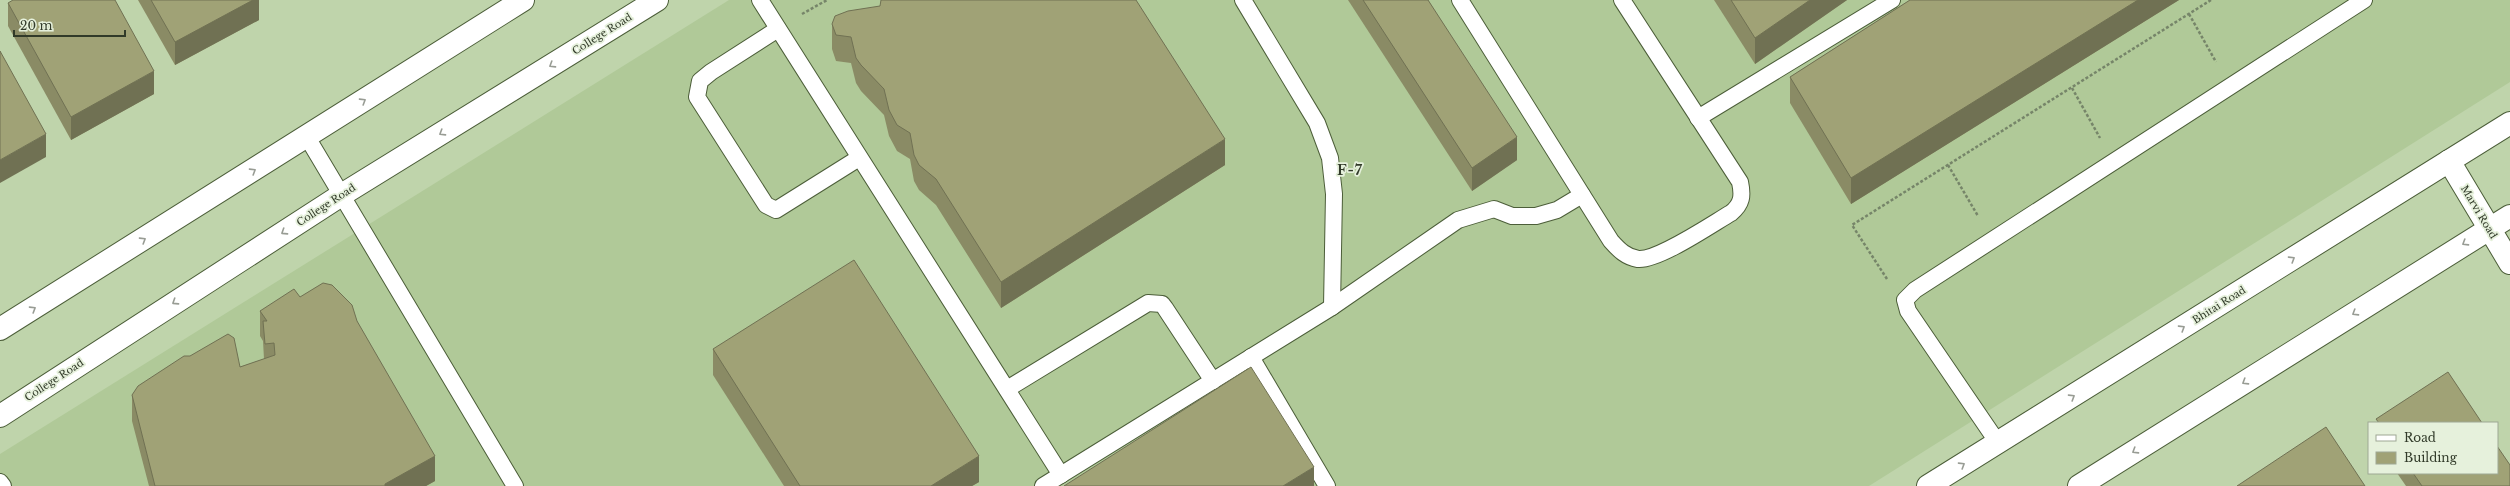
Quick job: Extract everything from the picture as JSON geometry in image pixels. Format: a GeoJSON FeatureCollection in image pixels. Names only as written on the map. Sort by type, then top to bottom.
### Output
{"type":"FeatureCollection","features":[{"type":"Feature","properties":{"kind":"street"},"geometry":{"type":"LineString","coordinates":[[0,329],[308,137],[523,0]]}},
{"type":"Feature","properties":{"kind":"street","name":"College Road"},"geometry":{"type":"LineString","coordinates":[[0,416],[343,194],[657,0]]}},
{"type":"Feature","properties":{"kind":"street","name":"Bhitai Road"},"geometry":{"type":"LineString","coordinates":[[1928,486],[2510,123]]}},
{"type":"Feature","properties":{"kind":"street","name":"Marvi Road"},"geometry":{"type":"LineString","coordinates":[[2449,162],[2488,229],[2510,263]]}},
{"type":"Feature","properties":{"kind":"street"},"geometry":{"type":"LineString","coordinates":[[2079,486],[2510,216]]}},
{"type":"Feature","properties":{"kind":"lane"},"geometry":{"type":"LineString","coordinates":[[760,0],[1061,475]]}},
{"type":"Feature","properties":{"kind":"lane"},"geometry":{"type":"LineString","coordinates":[[1243,0],[1316,123],[1330,158],[1334,194],[1332,307]]}},
{"type":"Feature","properties":{"kind":"lane"},"geometry":{"type":"LineString","coordinates":[[1460,0],[1611,241],[1621,252],[1638,259],[1654,257],[1731,213],[1738,208],[1742,200],[1740,182],[1622,0]]}},
{"type":"Feature","properties":{"kind":"lane"},"geometry":{"type":"LineString","coordinates":[[1698,118],[1892,0]]}},
{"type":"Feature","properties":{"kind":"lane"},"geometry":{"type":"LineString","coordinates":[[1998,443],[1908,311],[1905,300],[1915,290],[2364,0]]}},
{"type":"Feature","properties":{"kind":"lane"},"geometry":{"type":"LineString","coordinates":[[778,29],[711,72],[700,81],[697,97],[766,205],[772,209],[776,210],[859,158]]}},
{"type":"Feature","properties":{"kind":"lane"},"geometry":{"type":"LineString","coordinates":[[308,137],[515,486]]}},
{"type":"Feature","properties":{"kind":"lane"},"geometry":{"type":"LineString","coordinates":[[1043,486],[1332,307],[1458,220],[1494,209],[1512,216],[1536,216],[1557,210],[1582,195]]}},
{"type":"Feature","properties":{"kind":"lane"},"geometry":{"type":"LineString","coordinates":[[1007,389],[1148,303],[1155,303],[1165,308],[1212,381]]}},
{"type":"Feature","properties":{"kind":"lane"},"geometry":{"type":"LineString","coordinates":[[1251,357],[1327,486]]}},
{"type":"Feature","properties":{"kind":"lane"},"geometry":{"type":"LineString","coordinates":[[0,482],[3,486]]}},
{"type":"Feature","properties":{"kind":"path"},"geometry":{"type":"LineString","coordinates":[[1908,311],[1852,225],[2211,0]]}},
{"type":"Feature","properties":{"kind":"path"},"geometry":{"type":"LineString","coordinates":[[2189,14],[2230,86]]}},
{"type":"Feature","properties":{"kind":"path"},"geometry":{"type":"LineString","coordinates":[[2072,88],[2113,162]]}},
{"type":"Feature","properties":{"kind":"path"},"geometry":{"type":"LineString","coordinates":[[1948,165],[1992,240]]}},
{"type":"Feature","properties":{"kind":"shaded area"},"geometry":{"type":"Polygon","coordinates":[[[729,0],[2510,0],[2510,82],[1869,486],[0,486],[0,454],[729,0]]]}},
{"type":"Feature","properties":{"kind":"building"},"geometry":{"type":"Polygon","coordinates":[[[13,0],[115,0],[154,71],[71,117],[8,3],[13,0]]]}},
{"type":"Feature","properties":{"kind":"building"},"geometry":{"type":"Polygon","coordinates":[[[151,0],[253,0],[175,42],[151,0]]]}},
{"type":"Feature","properties":{"kind":"building"},"geometry":{"type":"Polygon","coordinates":[[[881,0],[1136,0],[1225,139],[1001,282],[936,179],[919,165],[914,155],[910,133],[897,125],[889,110],[884,89],[856,58],[851,37],[836,35],[832,24],[835,16],[848,11],[880,6],[881,0]]]}},
{"type":"Feature","properties":{"kind":"building"},"geometry":{"type":"Polygon","coordinates":[[[1363,0],[1428,0],[1517,137],[1472,168],[1363,0]]]}},
{"type":"Feature","properties":{"kind":"building"},"geometry":{"type":"Polygon","coordinates":[[[1731,0],[1810,0],[1755,38],[1731,0]]]}},
{"type":"Feature","properties":{"kind":"building"},"geometry":{"type":"Polygon","coordinates":[[[1910,0],[2138,0],[1851,178],[1790,77],[1910,0]]]}},
{"type":"Feature","properties":{"kind":"building"},"geometry":{"type":"Polygon","coordinates":[[[0,51],[46,134],[0,160],[0,51]]]}},
{"type":"Feature","properties":{"kind":"building"},"geometry":{"type":"Polygon","coordinates":[[[854,260],[979,456],[931,486],[800,486],[713,349],[854,260]]]}},
{"type":"Feature","properties":{"kind":"building"},"geometry":{"type":"Polygon","coordinates":[[[323,283],[332,285],[352,305],[357,321],[435,456],[385,484],[385,486],[155,486],[132,395],[138,386],[184,356],[190,356],[228,334],[234,338],[240,367],[275,355],[274,343],[265,344],[263,321],[267,321],[260,311],[294,289],[300,297],[323,283]]]}},
{"type":"Feature","properties":{"kind":"building"},"geometry":{"type":"Polygon","coordinates":[[[1251,367],[1314,467],[1283,486],[1064,486],[1251,367]]]}},
{"type":"Feature","properties":{"kind":"building"},"geometry":{"type":"Polygon","coordinates":[[[2448,372],[2481,422],[2378,422],[2376,419],[2448,372]]]}},
{"type":"Feature","properties":{"kind":"building"},"geometry":{"type":"Polygon","coordinates":[[[2326,427],[2365,486],[2237,486],[2326,427]]]}},
{"type":"Feature","properties":{"kind":"building"},"geometry":{"type":"Polygon","coordinates":[[[2498,447],[2510,465],[2510,486],[2422,486],[2414,474],[2498,474],[2498,447]]]}},
{"type":"Feature","properties":{"kind":"district","name":"F-7"},"geometry":{"type":"Point","coordinates":[1350,170]}}]}
